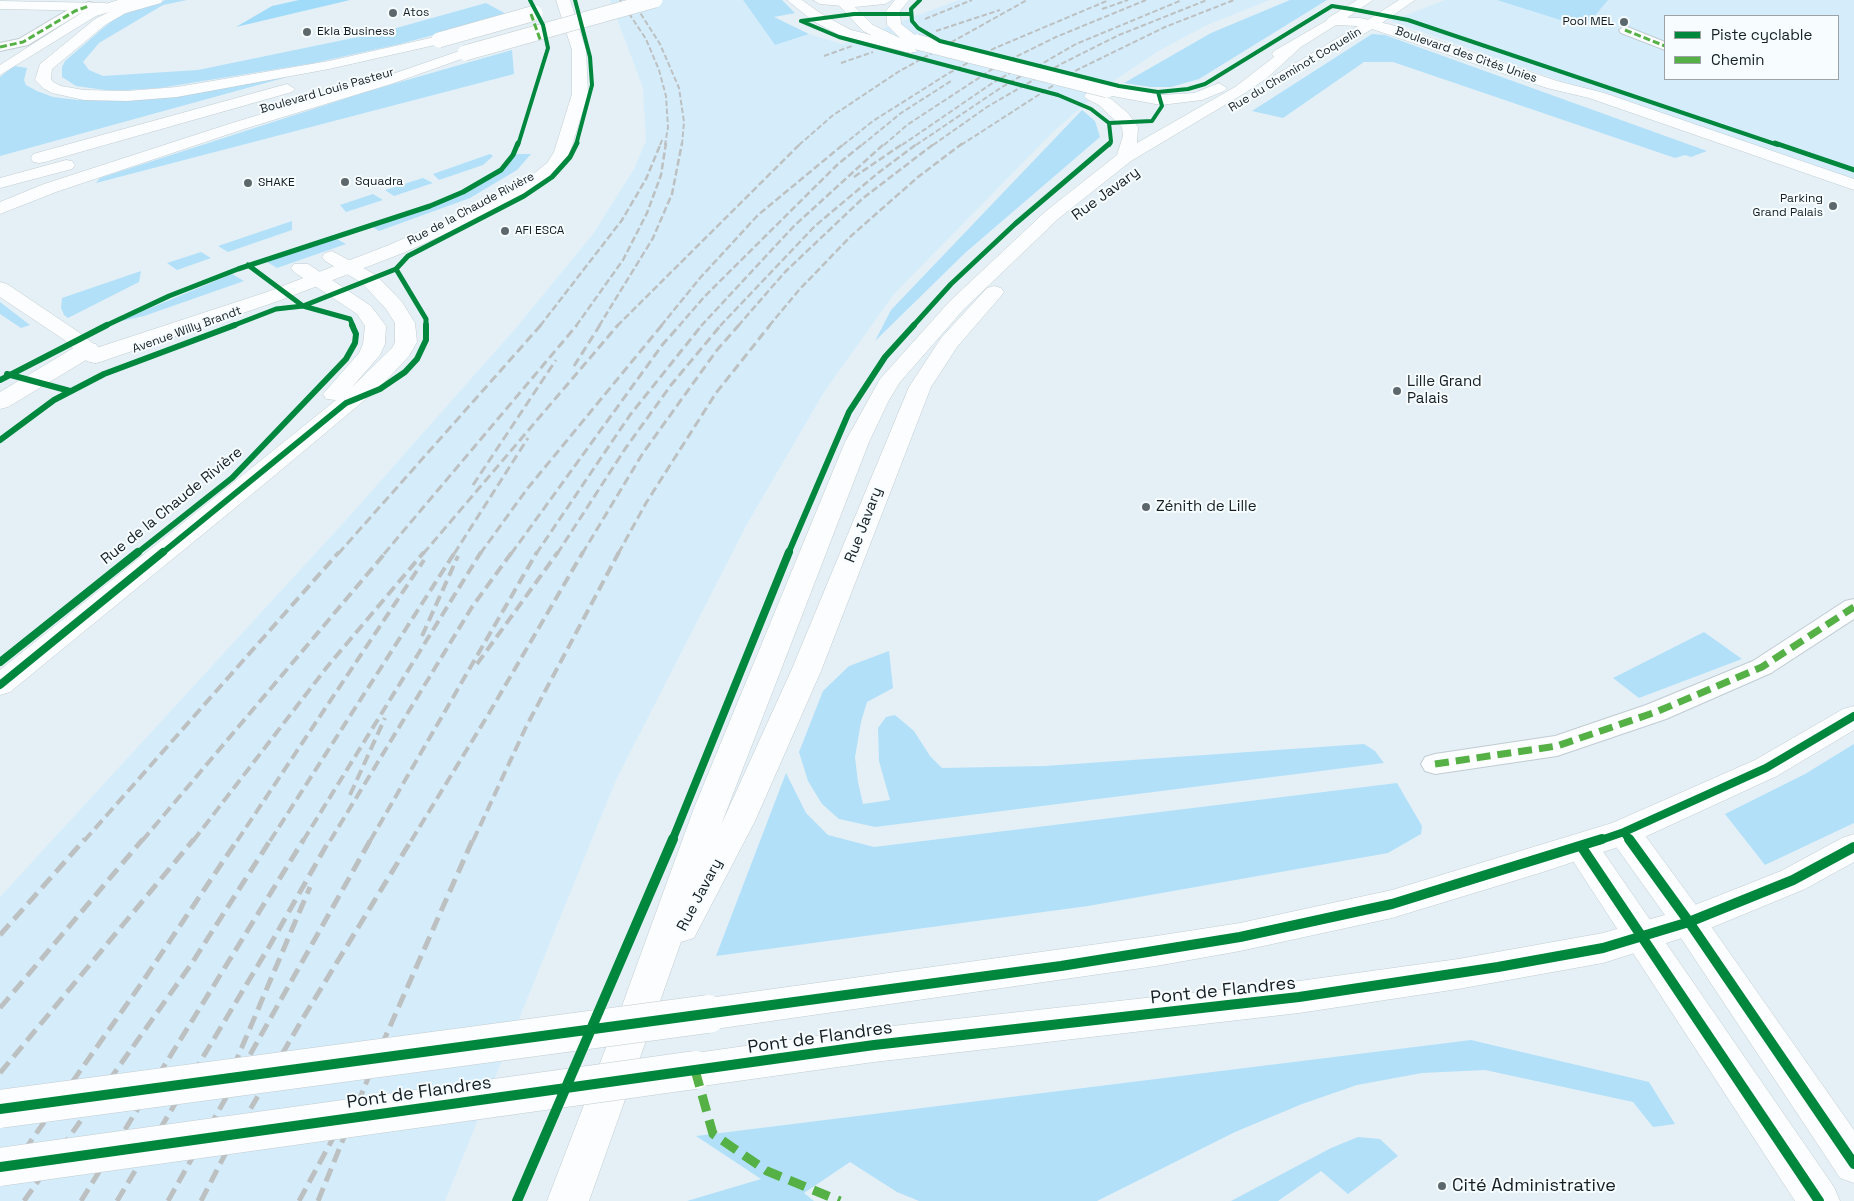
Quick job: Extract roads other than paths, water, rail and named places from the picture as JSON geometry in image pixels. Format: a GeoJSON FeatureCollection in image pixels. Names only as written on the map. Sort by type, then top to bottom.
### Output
{"type":"FeatureCollection","features":[{"type":"Feature","properties":{"kind":"main road"},"geometry":{"type":"LineString","coordinates":[[132,0],[112,9],[100,22],[51,60],[42,74],[43,80],[57,90],[84,95],[127,96],[177,92],[329,65],[442,42]]}},
{"type":"Feature","properties":{"kind":"main road"},"geometry":{"type":"LineString","coordinates":[[0,71],[85,17],[156,0]]}},
{"type":"Feature","properties":{"kind":"main road","name":"Rue de la Chaude Rivière"},"geometry":{"type":"LineString","coordinates":[[341,262],[492,196],[510,185],[538,163],[553,135],[565,94],[567,76],[562,41],[544,0]]}},
{"type":"Feature","properties":{"kind":"main road","name":"Rue de la Chaude Rivière"},"geometry":{"type":"LineString","coordinates":[[310,274],[499,202],[537,180],[559,158],[574,118],[581,80],[579,50],[563,0]]}},
{"type":"Feature","properties":{"kind":"main road","name":"Boulevard Louis Pasteur"},"geometry":{"type":"LineString","coordinates":[[0,183],[655,0]]}},
{"type":"Feature","properties":{"kind":"main road"},"geometry":{"type":"LineString","coordinates":[[794,0],[814,16],[841,30],[914,45],[1100,93],[1189,124]]}},
{"type":"Feature","properties":{"kind":"main road"},"geometry":{"type":"LineString","coordinates":[[820,0],[885,0]]}},
{"type":"Feature","properties":{"kind":"main road"},"geometry":{"type":"LineString","coordinates":[[902,0],[893,11],[894,25],[914,45]]}},
{"type":"Feature","properties":{"kind":"main road","name":"Rue du Cheminot Coquelin"},"geometry":{"type":"LineString","coordinates":[[1100,93],[1161,100],[1205,94],[1295,45],[1366,0]]}},
{"type":"Feature","properties":{"kind":"main road","name":"Rue du Cheminot Coquelin"},"geometry":{"type":"LineString","coordinates":[[1224,114],[1329,46],[1371,24],[1408,0]]}},
{"type":"Feature","properties":{"kind":"main road","name":"Boulevard Louis Pasteur"},"geometry":{"type":"LineString","coordinates":[[0,168],[591,1]]}},
{"type":"Feature","properties":{"kind":"main road"},"geometry":{"type":"LineString","coordinates":[[842,1],[861,23],[875,32],[914,45]]}},
{"type":"Feature","properties":{"kind":"main road"},"geometry":{"type":"LineString","coordinates":[[0,5],[89,6],[112,9]]}},
{"type":"Feature","properties":{"kind":"main road","name":"Boulevard des Cités Unies"},"geometry":{"type":"LineString","coordinates":[[1384,15],[1391,21],[1419,33],[1854,186]]}},
{"type":"Feature","properties":{"kind":"main road","name":"Boulevard des Cités Unies"},"geometry":{"type":"LineString","coordinates":[[1333,22],[1371,24],[1552,85],[1599,96]]}},
{"type":"Feature","properties":{"kind":"main road","name":"Rue du Cheminot Coquelin"},"geometry":{"type":"LineString","coordinates":[[1189,124],[1262,75],[1295,45]]}},
{"type":"Feature","properties":{"kind":"main road"},"geometry":{"type":"LineString","coordinates":[[0,209],[59,185],[238,126],[386,81],[465,53]]}},
{"type":"Feature","properties":{"kind":"main road","name":"Rue Javary"},"geometry":{"type":"LineString","coordinates":[[1100,93],[1105,102],[1122,116],[1130,128],[1131,136],[1125,157]]}},
{"type":"Feature","properties":{"kind":"main road"},"geometry":{"type":"LineString","coordinates":[[1161,100],[1183,108],[1189,124]]}},
{"type":"Feature","properties":{"kind":"main road","name":"Rue Javary"},"geometry":{"type":"LineString","coordinates":[[568,1201],[641,1006],[710,808],[857,442],[878,400],[892,379],[956,305],[1026,237],[1125,157],[1189,124],[1224,114]]}},
{"type":"Feature","properties":{"kind":"main road","name":"Rue Javary"},"geometry":{"type":"LineString","coordinates":[[641,1006],[739,821],[806,671],[906,416],[927,374],[948,343],[992,293],[1041,244],[1128,177],[1189,124]]}},
{"type":"Feature","properties":{"kind":"main road","name":"Rue de la Chaude Rivière"},"geometry":{"type":"LineString","coordinates":[[0,685],[259,476],[371,383],[394,360],[406,342],[405,323],[395,306],[369,279],[341,262]]}},
{"type":"Feature","properties":{"kind":"main road","name":"Rue de la Chaude Rivière"},"geometry":{"type":"LineString","coordinates":[[259,476],[358,368],[374,344],[376,326],[372,318],[343,294],[310,274]]}},
{"type":"Feature","properties":{"kind":"main road","name":"Avenue Willy Brandt"},"geometry":{"type":"LineString","coordinates":[[0,402],[56,368],[92,352],[154,338],[310,274]]}},
{"type":"Feature","properties":{"kind":"main road"},"geometry":{"type":"LineString","coordinates":[[0,288],[92,352]]}},
{"type":"Feature","properties":{"kind":"main road"},"geometry":{"type":"LineString","coordinates":[[0,1109],[1061,966],[1240,937],[1392,904],[1624,832],[1766,768],[1854,716]]}},
{"type":"Feature","properties":{"kind":"main road"},"geometry":{"type":"LineString","coordinates":[[1624,832],[1854,1164]]}},
{"type":"Feature","properties":{"kind":"main road"},"geometry":{"type":"LineString","coordinates":[[1581,846],[1644,937],[1819,1201]]}},
{"type":"Feature","properties":{"kind":"main road","name":"Pont de Flandres"},"geometry":{"type":"LineString","coordinates":[[0,1166],[874,1045],[1366,988],[1541,959],[1603,948],[1688,922],[1793,880],[1854,847]]}},
{"type":"Feature","properties":{"kind":"street"},"geometry":{"type":"LineString","coordinates":[[0,47],[23,42],[75,11],[89,6]]}},
{"type":"Feature","properties":{"kind":"street"},"geometry":{"type":"LineString","coordinates":[[1625,30],[1664,46]]}},
{"type":"Feature","properties":{"kind":"street"},"geometry":{"type":"LineString","coordinates":[[1435,764],[1557,746],[1656,712],[1762,667],[1854,607]]}},
{"type":"Feature","properties":{"kind":"railway"},"geometry":{"type":"LineString","coordinates":[[620,0],[646,39],[659,70],[666,96],[668,127],[665,145]]}},
{"type":"Feature","properties":{"kind":"railway"},"geometry":{"type":"LineString","coordinates":[[632,0],[660,44],[679,88],[684,122],[682,145]]}},
{"type":"Feature","properties":{"kind":"railway"},"geometry":{"type":"LineString","coordinates":[[925,19],[972,0]]}},
{"type":"Feature","properties":{"kind":"railway"},"geometry":{"type":"LineString","coordinates":[[799,145],[832,116],[898,72],[1027,0]]}},
{"type":"Feature","properties":{"kind":"railway"},"geometry":{"type":"LineString","coordinates":[[843,145],[873,121],[949,73],[995,48],[1109,0]]}},
{"type":"Feature","properties":{"kind":"railway"},"geometry":{"type":"LineString","coordinates":[[1102,9],[1128,0]]}},
{"type":"Feature","properties":{"kind":"railway"},"geometry":{"type":"LineString","coordinates":[[884,145],[907,125],[997,66],[1056,37],[1146,0]]}},
{"type":"Feature","properties":{"kind":"railway"},"geometry":{"type":"LineString","coordinates":[[916,145],[1002,87],[1076,44],[1182,0]]}},
{"type":"Feature","properties":{"kind":"railway"},"geometry":{"type":"LineString","coordinates":[[933,145],[987,107],[1061,64],[1119,35],[1207,0]]}},
{"type":"Feature","properties":{"kind":"railway"},"geometry":{"type":"LineString","coordinates":[[961,145],[1077,70],[1165,27],[1234,0]]}},
{"type":"Feature","properties":{"kind":"railway"},"geometry":{"type":"LineString","coordinates":[[936,31],[1000,10]]}},
{"type":"Feature","properties":{"kind":"railway"},"geometry":{"type":"LineString","coordinates":[[824,56],[852,46]]}},
{"type":"Feature","properties":{"kind":"railway"},"geometry":{"type":"LineString","coordinates":[[841,63],[873,52]]}},
{"type":"Feature","properties":{"kind":"railway"},"geometry":{"type":"LineString","coordinates":[[902,145],[991,84],[1025,64]]}},
{"type":"Feature","properties":{"kind":"railway"},"geometry":{"type":"LineString","coordinates":[[862,145],[901,113],[951,81]]}},
{"type":"Feature","properties":{"kind":"railway"},"geometry":{"type":"LineString","coordinates":[[660,145],[663,138]]}},
{"type":"Feature","properties":{"kind":"railway"},"geometry":{"type":"LineString","coordinates":[[540,326],[622,220],[646,179],[661,143]]}},
{"type":"Feature","properties":{"kind":"railway"},"geometry":{"type":"LineString","coordinates":[[576,326],[623,260],[647,213],[661,175],[666,143]]}},
{"type":"Feature","properties":{"kind":"railway"},"geometry":{"type":"LineString","coordinates":[[599,326],[653,238],[672,194],[682,143]]}},
{"type":"Feature","properties":{"kind":"railway"},"geometry":{"type":"LineString","coordinates":[[618,325],[801,143]]}},
{"type":"Feature","properties":{"kind":"railway"},"geometry":{"type":"LineString","coordinates":[[661,326],[700,278],[758,215],[845,143]]}},
{"type":"Feature","properties":{"kind":"railway"},"geometry":{"type":"LineString","coordinates":[[679,326],[705,296],[837,165],[864,143]]}},
{"type":"Feature","properties":{"kind":"railway"},"geometry":{"type":"LineString","coordinates":[[701,326],[794,226],[885,143]]}},
{"type":"Feature","properties":{"kind":"railway"},"geometry":{"type":"LineString","coordinates":[[854,177],[904,143]]}},
{"type":"Feature","properties":{"kind":"railway"},"geometry":{"type":"LineString","coordinates":[[720,326],[815,226],[878,173],[918,143]]}},
{"type":"Feature","properties":{"kind":"railway"},"geometry":{"type":"LineString","coordinates":[[738,326],[785,272],[862,199],[935,143]]}},
{"type":"Feature","properties":{"kind":"railway"},"geometry":{"type":"LineString","coordinates":[[769,326],[799,290],[851,236],[918,177],[963,143]]}},
{"type":"Feature","properties":{"kind":"railway"},"geometry":{"type":"LineString","coordinates":[[338,554],[541,325]]}},
{"type":"Feature","properties":{"kind":"railway"},"geometry":{"type":"LineString","coordinates":[[384,554],[577,325]]}},
{"type":"Feature","properties":{"kind":"railway"},"geometry":{"type":"LineString","coordinates":[[574,366],[600,325]]}},
{"type":"Feature","properties":{"kind":"railway"},"geometry":{"type":"LineString","coordinates":[[423,554],[618,325]]}},
{"type":"Feature","properties":{"kind":"railway"},"geometry":{"type":"LineString","coordinates":[[480,554],[527,489],[662,325]]}},
{"type":"Feature","properties":{"kind":"railway"},"geometry":{"type":"LineString","coordinates":[[511,554],[663,344],[680,325]]}},
{"type":"Feature","properties":{"kind":"railway"},"geometry":{"type":"LineString","coordinates":[[536,554],[630,415],[702,325]]}},
{"type":"Feature","properties":{"kind":"railway"},"geometry":{"type":"LineString","coordinates":[[557,554],[625,449],[671,385],[721,325]]}},
{"type":"Feature","properties":{"kind":"railway"},"geometry":{"type":"LineString","coordinates":[[582,554],[643,453],[717,350],[739,325]]}},
{"type":"Feature","properties":{"kind":"railway"},"geometry":{"type":"LineString","coordinates":[[618,554],[646,503],[716,393],[770,325]]}},
{"type":"Feature","properties":{"kind":"railway"},"geometry":{"type":"LineString","coordinates":[[473,485],[556,360]]}},
{"type":"Feature","properties":{"kind":"railway"},"geometry":{"type":"LineString","coordinates":[[454,554],[528,438]]}},
{"type":"Feature","properties":{"kind":"railway"},"geometry":{"type":"LineString","coordinates":[[84,841],[339,552]]}},
{"type":"Feature","properties":{"kind":"railway"},"geometry":{"type":"LineString","coordinates":[[142,841],[386,552]]}},
{"type":"Feature","properties":{"kind":"railway"},"geometry":{"type":"LineString","coordinates":[[193,841],[327,667],[424,552]]}},
{"type":"Feature","properties":{"kind":"railway"},"geometry":{"type":"LineString","coordinates":[[270,841],[455,552]]}},
{"type":"Feature","properties":{"kind":"railway"},"geometry":{"type":"LineString","coordinates":[[303,841],[481,552]]}},
{"type":"Feature","properties":{"kind":"railway"},"geometry":{"type":"LineString","coordinates":[[330,841],[472,607],[512,552]]}},
{"type":"Feature","properties":{"kind":"railway"},"geometry":{"type":"LineString","coordinates":[[370,841],[537,552]]}},
{"type":"Feature","properties":{"kind":"railway"},"geometry":{"type":"LineString","coordinates":[[477,664],[558,552]]}},
{"type":"Feature","properties":{"kind":"railway"},"geometry":{"type":"LineString","coordinates":[[411,841],[488,715],[583,552]]}},
{"type":"Feature","properties":{"kind":"railway"},"geometry":{"type":"LineString","coordinates":[[473,841],[526,727],[619,552]]}},
{"type":"Feature","properties":{"kind":"railway"},"geometry":{"type":"LineString","coordinates":[[422,636],[458,556]]}},
{"type":"Feature","properties":{"kind":"railway"},"geometry":{"type":"LineString","coordinates":[[237,841],[424,560]]}},
{"type":"Feature","properties":{"kind":"railway"},"geometry":{"type":"LineString","coordinates":[[350,795],[385,718]]}},
{"type":"Feature","properties":{"kind":"railway"},"geometry":{"type":"LineString","coordinates":[[0,935],[85,839]]}},
{"type":"Feature","properties":{"kind":"railway"},"geometry":{"type":"LineString","coordinates":[[0,1008],[143,839]]}},
{"type":"Feature","properties":{"kind":"railway"},"geometry":{"type":"LineString","coordinates":[[0,1073],[194,839]]}},
{"type":"Feature","properties":{"kind":"railway"},"geometry":{"type":"LineString","coordinates":[[0,1185],[141,984],[238,839]]}},
{"type":"Feature","properties":{"kind":"railway"},"geometry":{"type":"LineString","coordinates":[[24,1201],[192,963],[271,839]]}},
{"type":"Feature","properties":{"kind":"railway"},"geometry":{"type":"LineString","coordinates":[[81,1201],[304,839]]}},
{"type":"Feature","properties":{"kind":"railway"},"geometry":{"type":"LineString","coordinates":[[117,1201],[270,945],[330,839]]}},
{"type":"Feature","properties":{"kind":"railway"},"geometry":{"type":"LineString","coordinates":[[168,1201],[371,839]]}},
{"type":"Feature","properties":{"kind":"railway"},"geometry":{"type":"LineString","coordinates":[[201,1201],[233,1139],[303,1018],[412,839]]}},
{"type":"Feature","properties":{"kind":"railway"},"geometry":{"type":"LineString","coordinates":[[318,1201],[380,1049],[473,839]]}},
{"type":"Feature","properties":{"kind":"railway"},"geometry":{"type":"LineString","coordinates":[[225,1087],[310,887]]}},
{"type":"Feature","properties":{"kind":"railway"},"geometry":{"type":"LineString","coordinates":[[299,1201],[351,1105]]}},
{"type":"Feature","properties":{"kind":"place","name":"Atos"},"geometry":{"type":"Point","coordinates":[393,13]}},
{"type":"Feature","properties":{"kind":"place","name":"Pool MEL"},"geometry":{"type":"Point","coordinates":[1624,22]}},
{"type":"Feature","properties":{"kind":"place","name":"Ekla Business"},"geometry":{"type":"Point","coordinates":[307,32]}},
{"type":"Feature","properties":{"kind":"place","name":"Squadra"},"geometry":{"type":"Point","coordinates":[345,182]}},
{"type":"Feature","properties":{"kind":"place","name":"SHAKE"},"geometry":{"type":"Point","coordinates":[248,183]}},
{"type":"Feature","properties":{"kind":"place","name":"Parking Grand Palais"},"geometry":{"type":"Point","coordinates":[1833,206]}},
{"type":"Feature","properties":{"kind":"place","name":"AFI ESCA"},"geometry":{"type":"Point","coordinates":[505,231]}},
{"type":"Feature","properties":{"kind":"place","name":"Lille Grand Palais"},"geometry":{"type":"Point","coordinates":[1397,391]}},
{"type":"Feature","properties":{"kind":"place","name":"Zénith de Lille"},"geometry":{"type":"Point","coordinates":[1146,507]}},
{"type":"Feature","properties":{"kind":"place","name":"Cité Administrative"},"geometry":{"type":"Point","coordinates":[1442,1186]}}]}
